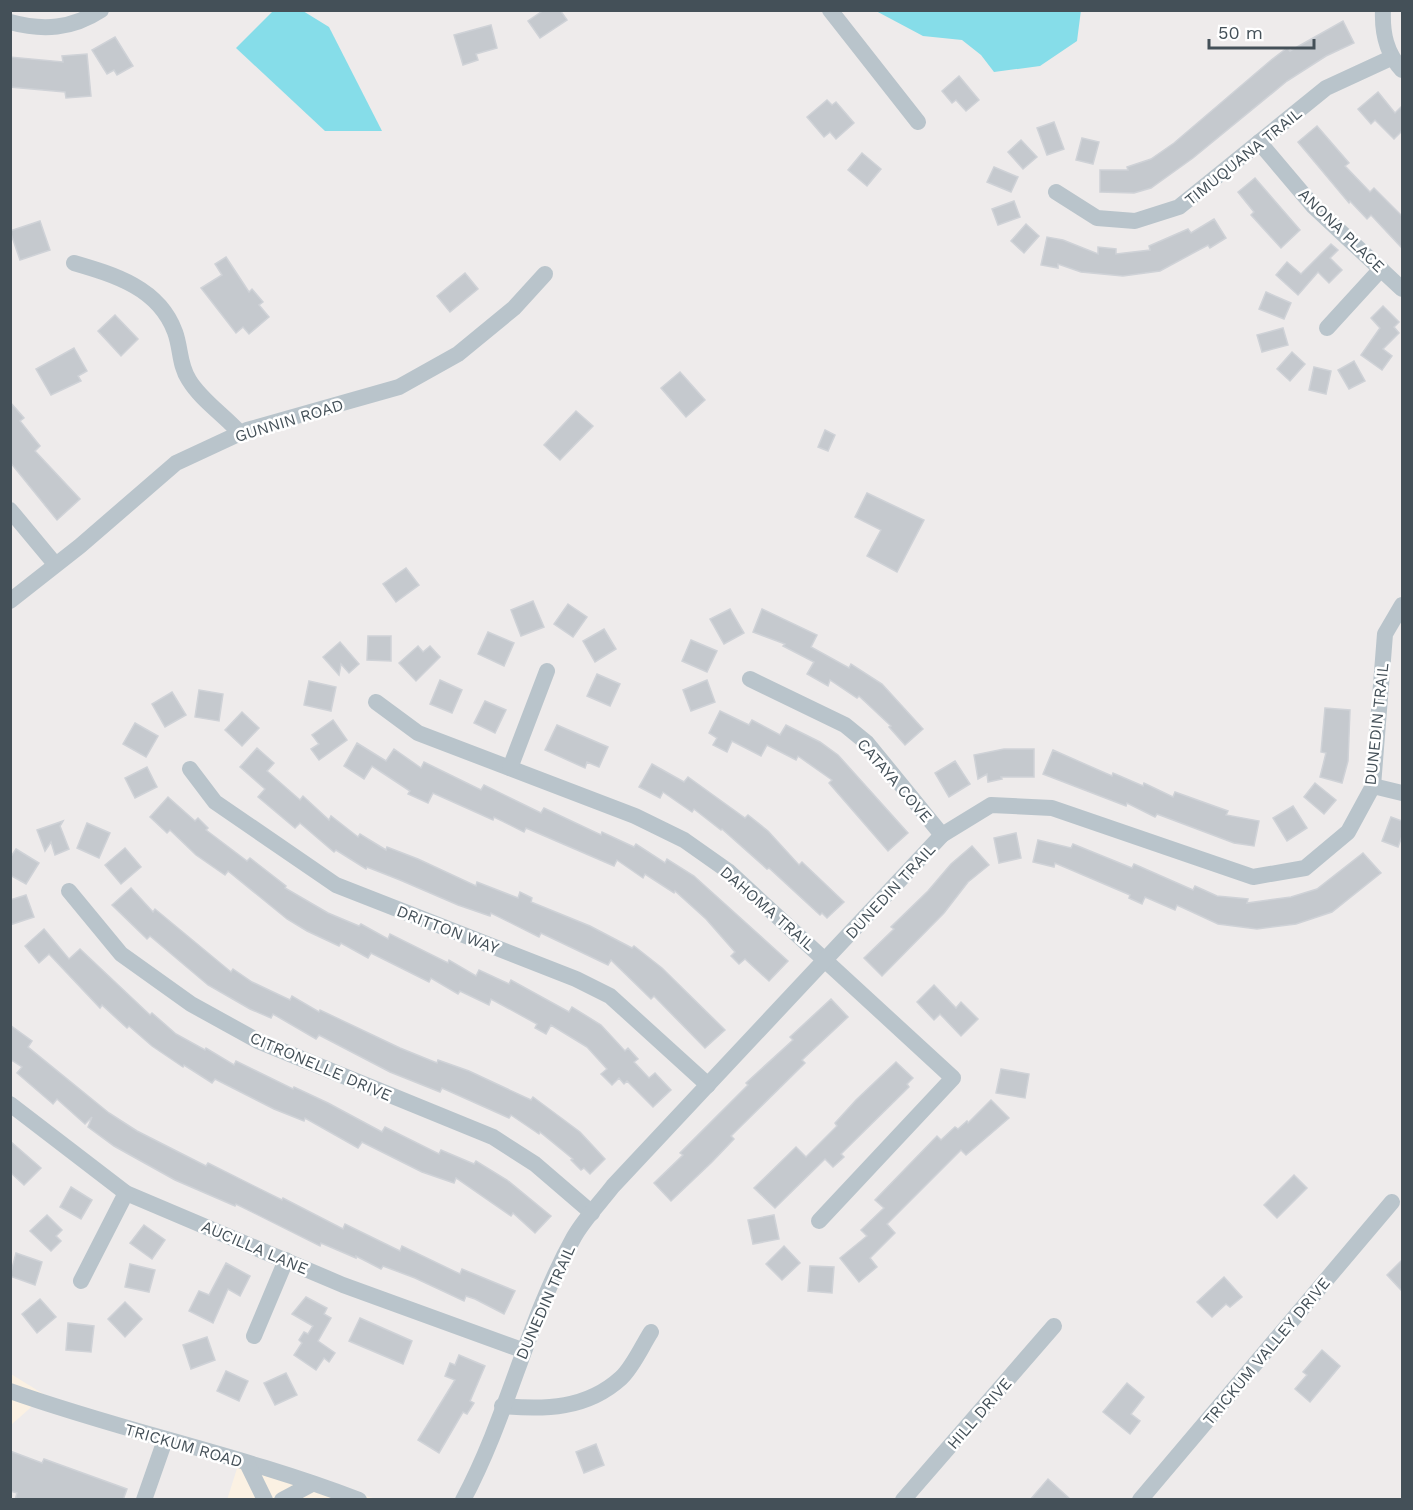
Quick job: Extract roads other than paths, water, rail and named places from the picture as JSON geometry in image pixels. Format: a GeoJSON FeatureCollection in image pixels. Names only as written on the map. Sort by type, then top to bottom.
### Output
{"type":"FeatureCollection","features":[{"type":"Feature","properties":{"kind":"street"},"geometry":{"type":"LineString","coordinates":[[10,22],[37,28],[61,28],[101,10]]}},
{"type":"Feature","properties":{"kind":"street"},"geometry":{"type":"LineString","coordinates":[[830,10],[918,122]]}},
{"type":"Feature","properties":{"kind":"street"},"geometry":{"type":"LineString","coordinates":[[1383,10],[1382,27],[1397,64]]}},
{"type":"Feature","properties":{"kind":"street","name":"TIMUQUANA TRAIL"},"geometry":{"type":"LineString","coordinates":[[1056,192],[1097,218],[1135,221],[1179,207],[1326,88],[1397,64]]}},
{"type":"Feature","properties":{"kind":"street","name":"ANONA PLACE"},"geometry":{"type":"LineString","coordinates":[[1259,142],[1314,207],[1402,289]]}},
{"type":"Feature","properties":{"kind":"street"},"geometry":{"type":"LineString","coordinates":[[74,264],[113,274],[154,298],[175,332],[178,357],[189,381],[240,433]]}},
{"type":"Feature","properties":{"kind":"street"},"geometry":{"type":"LineString","coordinates":[[1327,328],[1381,269]]}},
{"type":"Feature","properties":{"kind":"street","name":"GUNNIN ROAD"},"geometry":{"type":"LineString","coordinates":[[10,601],[176,463],[240,433],[282,418],[399,387],[458,354],[514,308],[545,274]]}},
{"type":"Feature","properties":{"kind":"street"},"geometry":{"type":"LineString","coordinates":[[10,510],[55,564]]}},
{"type":"Feature","properties":{"kind":"street","name":"DUNEDIN TRAIL"},"geometry":{"type":"LineString","coordinates":[[463,1500],[482,1464],[522,1350],[548,1288],[575,1235],[613,1186],[942,835],[991,805],[1052,808],[1253,877],[1305,868],[1348,832],[1373,786],[1385,634],[1402,605]]}},
{"type":"Feature","properties":{"kind":"street"},"geometry":{"type":"LineString","coordinates":[[510,768],[547,671]]}},
{"type":"Feature","properties":{"kind":"street","name":"CATAYA COVE"},"geometry":{"type":"LineString","coordinates":[[750,679],[845,725],[867,743],[942,835]]}},
{"type":"Feature","properties":{"kind":"street","name":"DAHOMA TRAIL"},"geometry":{"type":"LineString","coordinates":[[376,702],[418,733],[635,816],[684,840],[728,871],[953,1078],[819,1221]]}},
{"type":"Feature","properties":{"kind":"street","name":"DRITTON WAY"},"geometry":{"type":"LineString","coordinates":[[190,769],[215,802],[336,885],[576,979],[609,996],[708,1085]]}},
{"type":"Feature","properties":{"kind":"street"},"geometry":{"type":"LineString","coordinates":[[1373,786],[1402,793]]}},
{"type":"Feature","properties":{"kind":"street","name":"CITRONELLE DRIVE"},"geometry":{"type":"LineString","coordinates":[[69,891],[121,954],[191,1004],[258,1041],[492,1137],[535,1164],[592,1213]]}},
{"type":"Feature","properties":{"kind":"street","name":"AUCILLA LANE"},"geometry":{"type":"LineString","coordinates":[[10,1104],[126,1192],[343,1285],[522,1350]]}},
{"type":"Feature","properties":{"kind":"street"},"geometry":{"type":"LineString","coordinates":[[81,1281],[126,1192]]}},
{"type":"Feature","properties":{"kind":"street","name":"TRICKUM VALLEY DRIVE"},"geometry":{"type":"LineString","coordinates":[[1140,1500],[1392,1202]]}},
{"type":"Feature","properties":{"kind":"street"},"geometry":{"type":"LineString","coordinates":[[254,1336],[286,1260]]}},
{"type":"Feature","properties":{"kind":"street","name":"HILL DRIVE"},"geometry":{"type":"LineString","coordinates":[[903,1500],[1054,1326]]}},
{"type":"Feature","properties":{"kind":"street"},"geometry":{"type":"LineString","coordinates":[[502,1406],[533,1408],[586,1402],[622,1378],[651,1332]]}},
{"type":"Feature","properties":{"kind":"street","name":"TRICKUM ROAD"},"geometry":{"type":"LineString","coordinates":[[10,1390],[64,1410],[247,1463],[358,1500]]}},
{"type":"Feature","properties":{"kind":"street"},"geometry":{"type":"LineString","coordinates":[[144,1500],[165,1440]]}},
{"type":"Feature","properties":{"kind":"street"},"geometry":{"type":"LineString","coordinates":[[247,1463],[265,1500]]}},
{"type":"Feature","properties":{"kind":"street"},"geometry":{"type":"LineString","coordinates":[[282,1500],[312,1484]]}},
{"type":"Feature","properties":{"kind":"water"},"geometry":{"type":"Polygon","coordinates":[[[1081,10],[1077,41],[1040,66],[994,72],[981,55],[962,40],[923,36],[876,11],[1081,10]]]}},
{"type":"Feature","properties":{"kind":"water"},"geometry":{"type":"Polygon","coordinates":[[[273,11],[303,11],[329,27],[382,131],[325,131],[236,48],[273,11]]]}}]}
